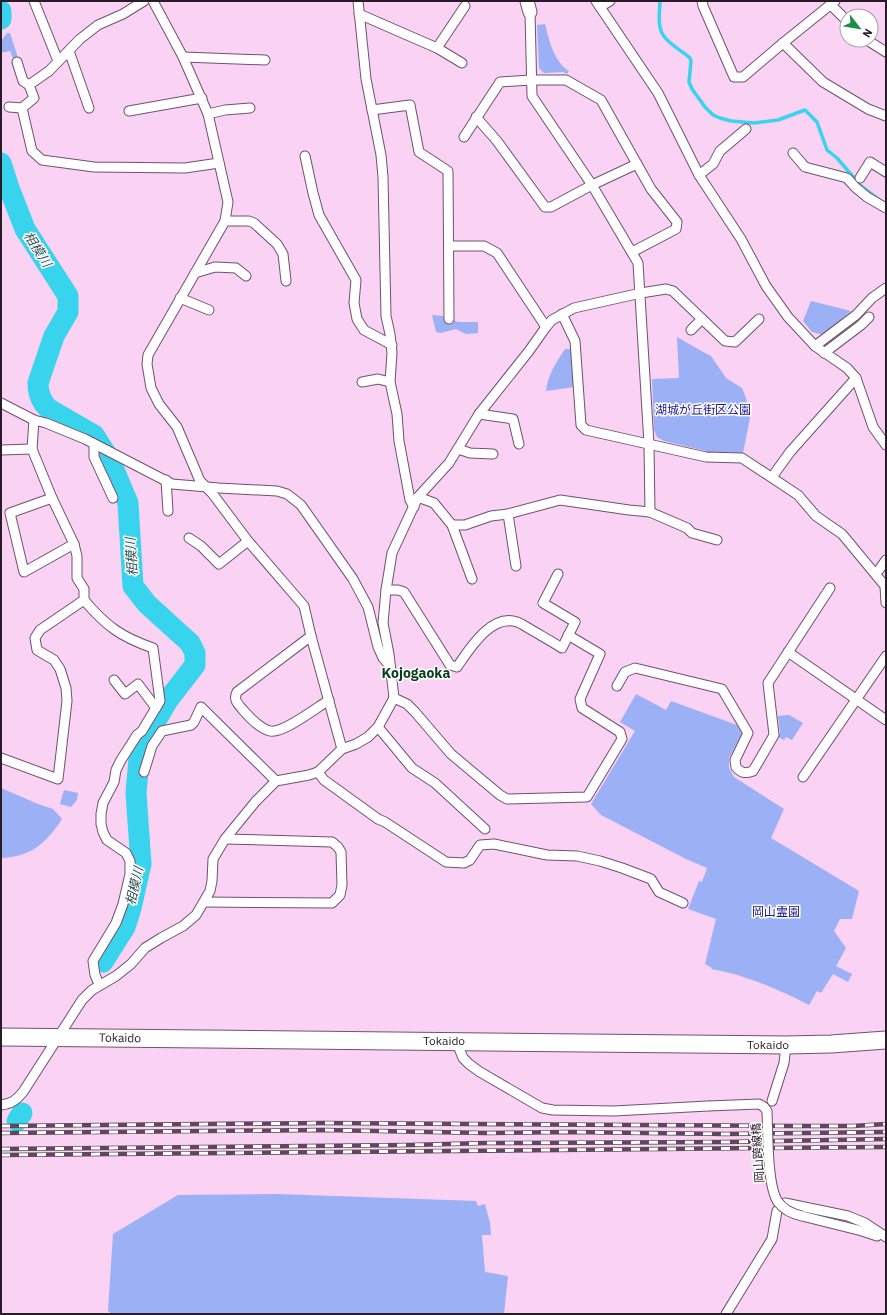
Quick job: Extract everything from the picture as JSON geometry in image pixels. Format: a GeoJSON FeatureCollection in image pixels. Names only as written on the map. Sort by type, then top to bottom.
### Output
{"type":"FeatureCollection","features":[{"type":"Feature","properties":{"kind":"highway","name":"Tokaido"},"geometry":{"type":"LineString","coordinates":[[1,1037],[786,1045],[831,1044],[886,1040]]}},
{"type":"Feature","properties":{"kind":"street"},"geometry":{"type":"LineString","coordinates":[[34,1],[58,61]]}},
{"type":"Feature","properties":{"kind":"street"},"geometry":{"type":"LineString","coordinates":[[29,85],[49,71],[80,39],[98,25],[123,14],[144,1]]}},
{"type":"Feature","properties":{"kind":"street"},"geometry":{"type":"LineString","coordinates":[[358,1],[366,79],[381,155],[383,177],[386,316],[392,346],[390,382],[397,414],[399,441],[410,500],[414,507]]}},
{"type":"Feature","properties":{"kind":"street"},"geometry":{"type":"LineString","coordinates":[[610,1],[598,4],[658,94],[699,175],[741,239],[766,286],[788,317],[815,346],[847,368],[856,378],[873,427],[886,445]]}},
{"type":"Feature","properties":{"kind":"street"},"geometry":{"type":"LineString","coordinates":[[711,1],[702,4],[734,76],[743,77],[833,3]]}},
{"type":"Feature","properties":{"kind":"street"},"geometry":{"type":"LineString","coordinates":[[156,3],[183,57],[208,114],[228,202],[225,221],[148,355],[147,364],[151,388],[159,404],[178,427],[200,481],[212,493],[248,541],[304,606],[342,749]]}},
{"type":"Feature","properties":{"kind":"street"},"geometry":{"type":"LineString","coordinates":[[437,48],[465,6]]}},
{"type":"Feature","properties":{"kind":"street"},"geometry":{"type":"LineString","coordinates":[[529,6],[532,96],[592,185],[638,263],[649,444],[650,512]]}},
{"type":"Feature","properties":{"kind":"street"},"geometry":{"type":"LineString","coordinates":[[359,14],[437,48],[462,63]]}},
{"type":"Feature","properties":{"kind":"street"},"geometry":{"type":"LineString","coordinates":[[783,43],[823,82],[868,109],[886,116]]}},
{"type":"Feature","properties":{"kind":"street"},"geometry":{"type":"LineString","coordinates":[[69,51],[89,108]]}},
{"type":"Feature","properties":{"kind":"street"},"geometry":{"type":"LineString","coordinates":[[183,57],[265,60]]}},
{"type":"Feature","properties":{"kind":"street"},"geometry":{"type":"LineString","coordinates":[[9,107],[22,108],[34,98],[29,85],[23,80],[17,62]]}},
{"type":"Feature","properties":{"kind":"street"},"geometry":{"type":"LineString","coordinates":[[464,136],[500,82],[566,80],[601,100],[651,189],[677,222],[676,229],[632,252]]}},
{"type":"Feature","properties":{"kind":"street"},"geometry":{"type":"LineString","coordinates":[[129,111],[202,98]]}},
{"type":"Feature","properties":{"kind":"street"},"geometry":{"type":"LineString","coordinates":[[372,110],[410,106],[419,152],[448,171],[448,259],[453,306],[449,319]]}},
{"type":"Feature","properties":{"kind":"street"},"geometry":{"type":"LineString","coordinates":[[22,108],[32,151],[42,160],[94,167],[186,168],[219,163]]}},
{"type":"Feature","properties":{"kind":"street"},"geometry":{"type":"LineString","coordinates":[[208,114],[225,110],[250,108]]}},
{"type":"Feature","properties":{"kind":"street"},"geometry":{"type":"LineString","coordinates":[[476,117],[497,141],[545,207],[551,207],[592,185],[637,164]]}},
{"type":"Feature","properties":{"kind":"street"},"geometry":{"type":"LineString","coordinates":[[699,175],[713,164],[720,151],[746,129]]}},
{"type":"Feature","properties":{"kind":"street"},"geometry":{"type":"LineString","coordinates":[[793,153],[805,167],[847,178],[867,197],[886,208]]}},
{"type":"Feature","properties":{"kind":"street"},"geometry":{"type":"LineString","coordinates":[[305,156],[319,215],[356,280],[354,303],[357,319],[364,330],[392,346]]}},
{"type":"Feature","properties":{"kind":"street"},"geometry":{"type":"LineString","coordinates":[[860,178],[870,162],[886,172]]}},
{"type":"Feature","properties":{"kind":"street"},"geometry":{"type":"LineString","coordinates":[[225,221],[248,221],[254,223],[277,244],[283,254],[286,281]]}},
{"type":"Feature","properties":{"kind":"street"},"geometry":{"type":"LineString","coordinates":[[449,246],[484,246],[497,253],[546,327]]}},
{"type":"Feature","properties":{"kind":"street"},"geometry":{"type":"LineString","coordinates":[[195,273],[215,267],[236,268],[246,276]]}},
{"type":"Feature","properties":{"kind":"street"},"geometry":{"type":"LineString","coordinates":[[815,346],[856,315],[872,298],[886,288]]}},
{"type":"Feature","properties":{"kind":"street"},"geometry":{"type":"LineString","coordinates":[[1,1105],[8,1104],[16,1100],[23,1092],[82,1000],[92,990],[116,976],[131,964],[145,948],[183,926],[196,915],[204,902],[212,881],[213,859],[225,839],[256,801],[276,781],[318,772],[342,749],[356,744],[378,727],[394,698],[389,654],[383,623],[386,590],[392,553],[418,497],[449,463],[479,414],[529,352],[552,320],[574,308],[640,293],[666,289],[673,291],[724,341],[735,342],[759,319]]}},
{"type":"Feature","properties":{"kind":"street"},"geometry":{"type":"LineString","coordinates":[[180,298],[209,310]]}},
{"type":"Feature","properties":{"kind":"street"},"geometry":{"type":"LineString","coordinates":[[562,314],[575,341],[581,425],[586,430],[706,457],[742,458],[798,496],[816,516],[842,534],[885,586],[886,603]]}},
{"type":"Feature","properties":{"kind":"street"},"geometry":{"type":"LineString","coordinates":[[824,353],[862,325],[869,317]]}},
{"type":"Feature","properties":{"kind":"street"},"geometry":{"type":"LineString","coordinates":[[691,330],[702,319]]}},
{"type":"Feature","properties":{"kind":"street"},"geometry":{"type":"LineString","coordinates":[[772,477],[790,452],[856,378]]}},
{"type":"Feature","properties":{"kind":"street"},"geometry":{"type":"LineString","coordinates":[[362,382],[378,379],[390,382]]}},
{"type":"Feature","properties":{"kind":"street"},"geometry":{"type":"LineString","coordinates":[[1,403],[34,420],[96,445],[172,484],[277,491],[287,494],[301,505],[353,578],[368,607],[382,658],[390,666]]}},
{"type":"Feature","properties":{"kind":"street"},"geometry":{"type":"LineString","coordinates":[[479,414],[513,419],[519,444]]}},
{"type":"Feature","properties":{"kind":"street"},"geometry":{"type":"LineString","coordinates":[[34,420],[32,449],[52,498],[74,544],[77,556],[77,578],[84,589],[84,600],[98,616],[122,635],[153,648],[160,701],[121,760],[116,770],[114,782],[104,802],[101,814],[103,832],[107,840],[126,853],[130,861],[130,874],[123,904],[116,923],[93,961],[95,975],[100,984]]}},
{"type":"Feature","properties":{"kind":"street"},"geometry":{"type":"LineString","coordinates":[[96,445],[94,457],[113,498]]}},
{"type":"Feature","properties":{"kind":"street"},"geometry":{"type":"LineString","coordinates":[[1,450],[32,449]]}},
{"type":"Feature","properties":{"kind":"street"},"geometry":{"type":"LineString","coordinates":[[458,449],[470,453],[493,454]]}},
{"type":"Feature","properties":{"kind":"street"},"geometry":{"type":"LineString","coordinates":[[166,480],[168,511]]}},
{"type":"Feature","properties":{"kind":"street"},"geometry":{"type":"LineString","coordinates":[[418,497],[434,503],[452,525],[472,580]]}},
{"type":"Feature","properties":{"kind":"street"},"geometry":{"type":"LineString","coordinates":[[52,498],[10,513],[24,572],[74,544]]}},
{"type":"Feature","properties":{"kind":"street"},"geometry":{"type":"LineString","coordinates":[[452,525],[465,524],[491,516],[508,514],[560,500],[650,512],[687,528],[692,533],[717,540]]}},
{"type":"Feature","properties":{"kind":"street"},"geometry":{"type":"LineString","coordinates":[[508,514],[516,566]]}},
{"type":"Feature","properties":{"kind":"street"},"geometry":{"type":"LineString","coordinates":[[189,538],[201,546],[219,564],[248,541]]}},
{"type":"Feature","properties":{"kind":"street"},"geometry":{"type":"LineString","coordinates":[[876,574],[886,560]]}},
{"type":"Feature","properties":{"kind":"street"},"geometry":{"type":"LineString","coordinates":[[386,590],[398,590],[404,592],[450,665],[457,667],[474,643],[485,632],[495,624],[506,620],[516,622],[562,648],[575,622],[543,603],[558,574]]}},
{"type":"Feature","properties":{"kind":"street"},"geometry":{"type":"LineString","coordinates":[[617,686],[625,672],[635,668],[722,689],[748,733],[736,760],[736,767],[740,772],[746,774],[753,771],[774,735],[768,682],[830,588]]}},
{"type":"Feature","properties":{"kind":"street"},"geometry":{"type":"LineString","coordinates":[[1,758],[58,779],[67,701],[66,688],[54,660],[37,650],[35,638],[40,630],[84,600]]}},
{"type":"Feature","properties":{"kind":"street"},"geometry":{"type":"LineString","coordinates":[[394,698],[407,704],[460,762],[507,799],[587,796],[622,739],[620,732],[582,708],[580,699],[600,654],[568,635]]}},
{"type":"Feature","properties":{"kind":"street"},"geometry":{"type":"LineString","coordinates":[[311,636],[237,692],[235,696],[236,702],[252,721],[270,731],[284,729],[329,700]]}},
{"type":"Feature","properties":{"kind":"street"},"geometry":{"type":"LineString","coordinates":[[788,652],[886,720]]}},
{"type":"Feature","properties":{"kind":"street"},"geometry":{"type":"LineString","coordinates":[[803,777],[886,656]]}},
{"type":"Feature","properties":{"kind":"street"},"geometry":{"type":"LineString","coordinates":[[114,680],[125,694],[138,684],[156,708]]}},
{"type":"Feature","properties":{"kind":"street"},"geometry":{"type":"LineString","coordinates":[[144,772],[149,755],[162,731],[191,725],[201,707],[276,781]]}},
{"type":"Feature","properties":{"kind":"street"},"geometry":{"type":"LineString","coordinates":[[378,727],[412,768],[435,783],[485,829]]}},
{"type":"Feature","properties":{"kind":"street"},"geometry":{"type":"LineString","coordinates":[[318,772],[324,780],[372,814],[446,862],[464,863],[470,860],[480,845],[494,844],[547,855],[577,856],[622,868],[651,879],[659,892],[683,903]]}},
{"type":"Feature","properties":{"kind":"street"},"geometry":{"type":"LineString","coordinates":[[204,902],[332,903],[340,895],[342,884],[341,852],[332,842],[225,839]]}},
{"type":"Feature","properties":{"kind":"street","name":"岡山跨線橋"},"geometry":{"type":"LineString","coordinates":[[456,1041],[463,1058],[469,1064],[542,1108],[553,1110],[614,1111],[759,1104],[764,1106],[766,1111],[771,1183],[774,1195],[779,1204],[789,1212],[886,1238]]}},
{"type":"Feature","properties":{"kind":"street"},"geometry":{"type":"LineString","coordinates":[[772,1101],[784,1063],[786,1045]]}},
{"type":"Feature","properties":{"kind":"street"},"geometry":{"type":"LineString","coordinates":[[726,1314],[772,1239],[777,1211],[785,1203],[848,1216],[865,1223],[886,1238]]}},
{"type":"Feature","properties":{"kind":"green space"},"geometry":{"type":"Polygon","coordinates":[[[545,24],[553,50],[559,62],[569,71],[567,74],[563,72],[544,73],[539,68],[537,25],[545,24]]]}},
{"type":"Feature","properties":{"kind":"green space"},"geometry":{"type":"Polygon","coordinates":[[[7,33],[10,33],[19,61],[15,63],[10,51],[1,53],[1,41],[7,33]]]}},
{"type":"Feature","properties":{"kind":"green space"},"geometry":{"type":"Polygon","coordinates":[[[811,301],[851,311],[823,335],[812,332],[803,321],[811,301]]]}},
{"type":"Feature","properties":{"kind":"green space"},"geometry":{"type":"Polygon","coordinates":[[[432,315],[443,316],[444,319],[453,319],[457,322],[478,322],[478,333],[466,334],[456,329],[441,333],[436,332],[432,315]]]}},
{"type":"Feature","properties":{"kind":"green space","name":"湖城が丘街区公園"},"geometry":{"type":"Polygon","coordinates":[[[677,337],[711,356],[726,378],[742,388],[746,398],[750,418],[743,453],[710,452],[664,441],[657,437],[654,430],[652,379],[679,378],[677,337]]]}},
{"type":"Feature","properties":{"kind":"green space"},"geometry":{"type":"Polygon","coordinates":[[[565,349],[572,349],[574,387],[546,391],[551,374],[565,349]]]}},
{"type":"Feature","properties":{"kind":"green space","name":"岡山霊園"},"geometry":{"type":"Polygon","coordinates":[[[636,694],[666,710],[671,701],[737,725],[742,734],[729,758],[729,768],[734,777],[784,809],[771,838],[859,891],[852,919],[840,919],[834,931],[846,948],[836,966],[852,974],[848,982],[833,974],[821,993],[817,991],[809,1005],[761,983],[723,971],[711,969],[712,968],[705,964],[716,919],[688,909],[699,881],[702,882],[707,868],[686,859],[601,815],[591,804],[635,731],[620,722],[636,694]]]}},
{"type":"Feature","properties":{"kind":"green space"},"geometry":{"type":"Polygon","coordinates":[[[789,715],[803,723],[792,740],[786,737],[784,740],[778,737],[780,733],[778,716],[789,715]]]}},
{"type":"Feature","properties":{"kind":"green space"},"geometry":{"type":"Polygon","coordinates":[[[1,788],[53,809],[62,819],[44,842],[37,847],[21,855],[1,858],[1,788]]]}},
{"type":"Feature","properties":{"kind":"green space"},"geometry":{"type":"Polygon","coordinates":[[[64,790],[78,793],[77,800],[71,807],[60,804],[64,790]]]}},
{"type":"Feature","properties":{"kind":"green space"},"geometry":{"type":"Polygon","coordinates":[[[278,1194],[476,1201],[478,1206],[485,1204],[490,1223],[491,1235],[482,1235],[485,1272],[508,1276],[504,1314],[112,1314],[108,1311],[113,1234],[178,1195],[278,1194]]]}},
{"type":"Feature","properties":{"kind":"waterway"},"geometry":{"type":"LineString","coordinates":[[660,1],[659,20],[661,32],[668,41],[690,58],[689,82],[692,89],[705,107],[713,115],[731,121],[754,123],[778,120],[805,110],[817,122],[827,150],[837,158],[861,186],[878,199]]}},
{"type":"Feature","properties":{"kind":"waterway","name":"相模川"},"geometry":{"type":"LineString","coordinates":[[1,11],[1,19]]}},
{"type":"Feature","properties":{"kind":"waterway","name":"相模川"},"geometry":{"type":"LineString","coordinates":[[1,163],[25,229],[68,296],[68,312],[54,336],[38,383],[40,398],[49,409],[94,435],[110,460],[128,503],[133,586],[147,604],[190,643],[195,653],[195,665],[168,700],[140,748],[136,793],[141,864],[125,927],[103,962]]}},
{"type":"Feature","properties":{"kind":"waterway","name":"相模川"},"geometry":{"type":"LineString","coordinates":[[17,1121],[22,1113]]}},
{"type":"Feature","properties":{"kind":"railway"},"geometry":{"type":"LineString","coordinates":[[1,1126],[322,1123],[793,1126],[853,1126],[886,1124]]}},
{"type":"Feature","properties":{"kind":"railway"},"geometry":{"type":"LineString","coordinates":[[1,1133],[322,1130],[486,1133],[568,1132],[726,1134],[886,1132]]}},
{"type":"Feature","properties":{"kind":"railway"},"geometry":{"type":"LineString","coordinates":[[1,1149],[486,1143],[727,1142],[886,1139]]}},
{"type":"Feature","properties":{"kind":"railway"},"geometry":{"type":"LineString","coordinates":[[1,1155],[886,1147]]}},
{"type":"Feature","properties":{"kind":"district","name":"Kojogaoka"},"geometry":{"type":"Point","coordinates":[416,673]}}]}
